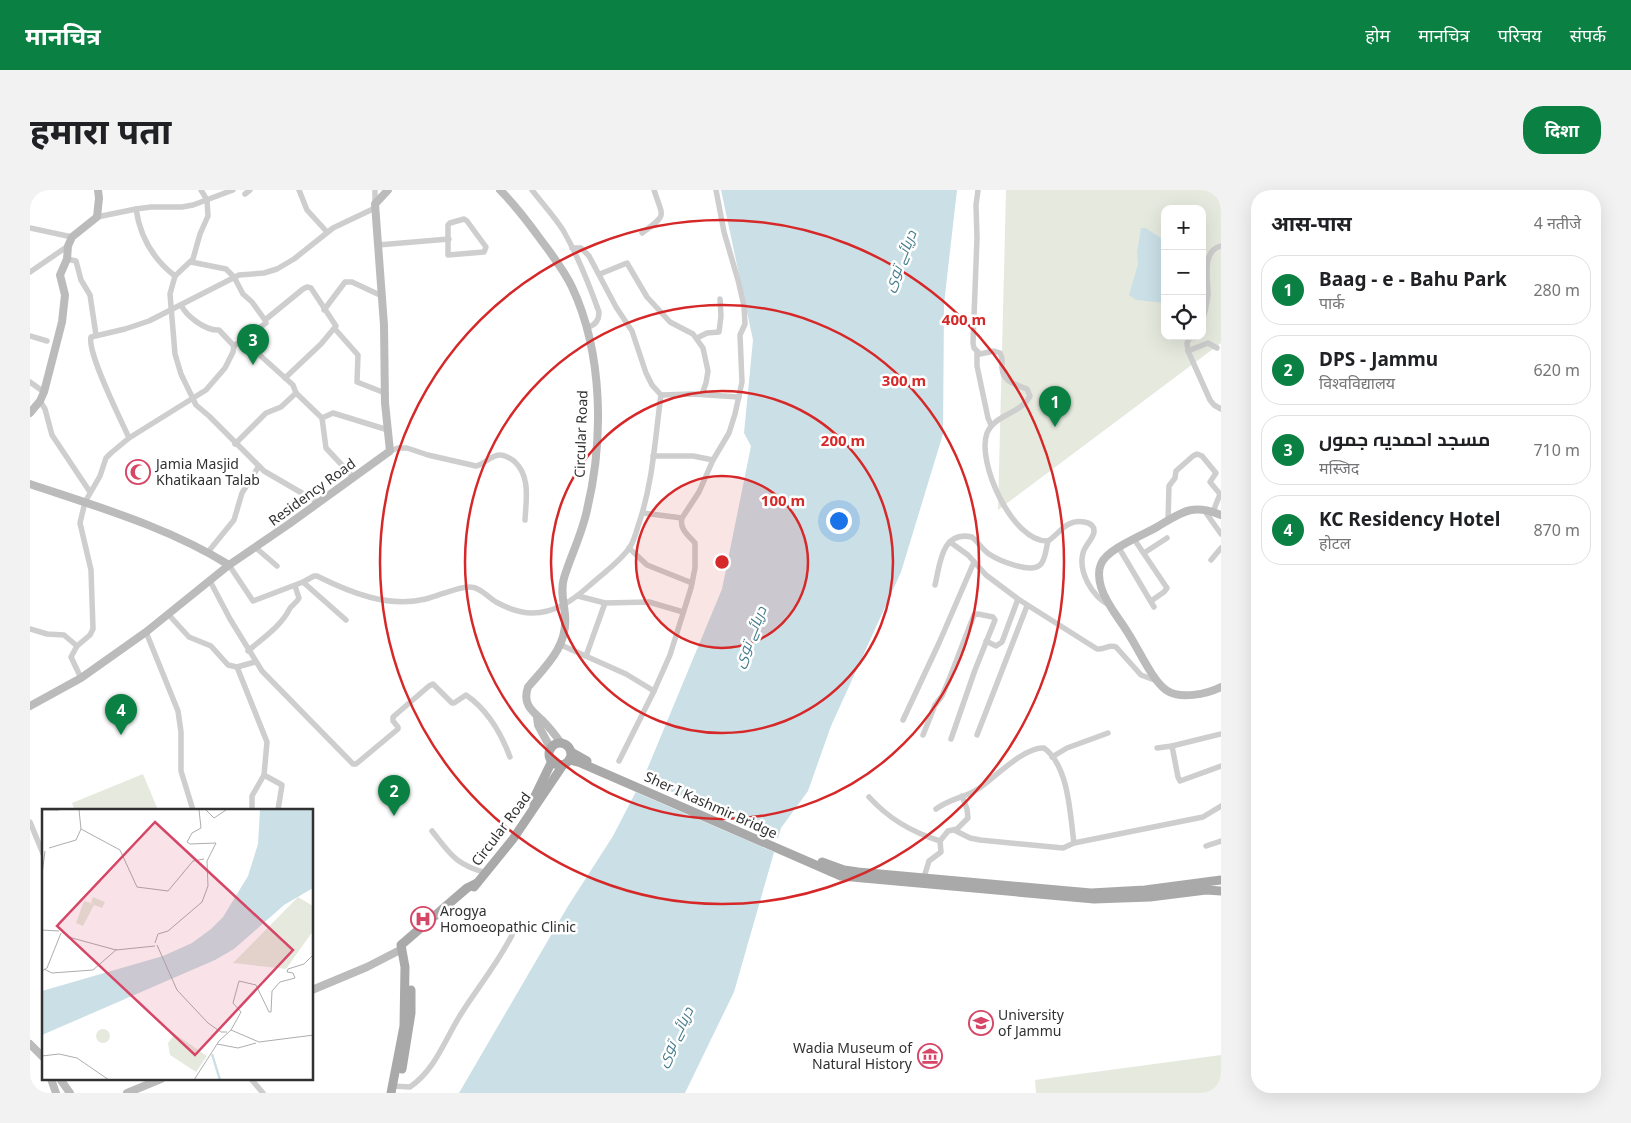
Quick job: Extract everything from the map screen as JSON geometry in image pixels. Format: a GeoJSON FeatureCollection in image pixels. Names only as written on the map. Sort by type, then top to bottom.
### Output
{"type":"FeatureCollection","features":[{"type":"Feature","properties":{"kind":"main road"},"geometry":{"type":"LineString","coordinates":[[30,413],[40,401],[44,392],[62,322],[65,295],[60,275],[67,259],[68,246],[72,238],[96,217],[99,209],[98,190]]}},
{"type":"Feature","properties":{"kind":"main road"},"geometry":{"type":"LineString","coordinates":[[388,190],[375,206],[390,451]]}},
{"type":"Feature","properties":{"kind":"main road","name":"Circular Road"},"geometry":{"type":"LineString","coordinates":[[500,190],[514,205],[564,271],[577,297],[588,327],[593,356],[596,386],[596,460],[594,479],[584,524],[564,579],[561,596],[565,626],[561,645]]}},
{"type":"Feature","properties":{"kind":"main road","name":"Residency Road"},"geometry":{"type":"LineString","coordinates":[[32,702],[80,678],[146,632],[229,565],[390,451]]}},
{"type":"Feature","properties":{"kind":"main road"},"geometry":{"type":"LineString","coordinates":[[30,484],[174,535],[229,565]]}},
{"type":"Feature","properties":{"kind":"main road"},"geometry":{"type":"LineString","coordinates":[[1217,514],[1204,510],[1186,510],[1118,548],[1104,559],[1100,571],[1101,588],[1110,606],[1158,680],[1167,690],[1186,695],[1204,694],[1221,687]]}},
{"type":"Feature","properties":{"kind":"main road"},"geometry":{"type":"LineString","coordinates":[[561,645],[528,687],[526,693],[528,705],[537,717],[544,722],[562,743],[569,747],[568,759],[555,764],[549,755],[553,746],[562,743]]}},
{"type":"Feature","properties":{"kind":"main road"},"geometry":{"type":"LineString","coordinates":[[537,717],[538,725],[551,749]]}},
{"type":"Feature","properties":{"kind":"main road","name":"Circular Road"},"geometry":{"type":"LineString","coordinates":[[314,989],[392,954],[467,888],[477,883],[487,873],[522,826],[568,759]]}},
{"type":"Feature","properties":{"kind":"main road","name":"Sher I Kashmir Bridge"},"geometry":{"type":"LineString","coordinates":[[568,759],[582,761],[831,869]]}},
{"type":"Feature","properties":{"kind":"main road"},"geometry":{"type":"LineString","coordinates":[[534,806],[535,796],[552,761]]}},
{"type":"Feature","properties":{"kind":"main road"},"geometry":{"type":"LineString","coordinates":[[831,869],[1091,893],[1145,890],[1221,880]]}},
{"type":"Feature","properties":{"kind":"main road"},"geometry":{"type":"LineString","coordinates":[[831,869],[841,876],[856,879],[1094,899],[1150,897],[1206,890],[1221,891]]}},
{"type":"Feature","properties":{"kind":"main road"},"geometry":{"type":"LineString","coordinates":[[395,1090],[408,1041],[411,1014],[410,971],[404,945]]}},
{"type":"Feature","properties":{"kind":"main road"},"geometry":{"type":"LineString","coordinates":[[30,1044],[42,1056]]}},
{"type":"Feature","properties":{"kind":"main road"},"geometry":{"type":"LineString","coordinates":[[51,1080],[56,1093]]}},
{"type":"Feature","properties":{"kind":"main road"},"geometry":{"type":"LineString","coordinates":[[61,1080],[69,1093]]}},
{"type":"Feature","properties":{"kind":"main road"},"geometry":{"type":"LineString","coordinates":[[127,1093],[159,1080]]}},
{"type":"Feature","properties":{"kind":"main road"},"geometry":{"type":"LineString","coordinates":[[63,1093],[69,1093]]}},
{"type":"Feature","properties":{"kind":"street"},"geometry":{"type":"LineString","coordinates":[[201,190],[207,200],[208,216],[200,234],[194,256],[175,276],[170,294],[176,354],[181,374],[196,405],[235,444],[268,474],[319,503]]}},
{"type":"Feature","properties":{"kind":"street"},"geometry":{"type":"LineString","coordinates":[[96,217],[151,207],[182,207],[233,190]]}},
{"type":"Feature","properties":{"kind":"street"},"geometry":{"type":"LineString","coordinates":[[299,190],[307,210],[327,232]]}},
{"type":"Feature","properties":{"kind":"street"},"geometry":{"type":"LineString","coordinates":[[129,438],[96,363],[90,340],[96,335],[135,326],[172,310],[234,277],[246,273],[277,269],[294,259],[327,232],[375,206],[375,190]]}},
{"type":"Feature","properties":{"kind":"street"},"geometry":{"type":"LineString","coordinates":[[532,190],[562,229],[599,312],[596,323],[588,327]]}},
{"type":"Feature","properties":{"kind":"street"},"geometry":{"type":"LineString","coordinates":[[642,233],[657,222],[662,215],[662,210],[654,190]]}},
{"type":"Feature","properties":{"kind":"street"},"geometry":{"type":"LineString","coordinates":[[619,761],[670,655],[692,583],[696,543],[683,529],[682,518],[699,492],[713,460],[729,433],[739,397],[742,373],[740,335],[745,320],[744,306],[724,232],[716,190]]}},
{"type":"Feature","properties":{"kind":"street"},"geometry":{"type":"LineString","coordinates":[[978,190],[976,205],[978,238],[973,342],[977,352],[976,366],[988,418],[992,425]]}},
{"type":"Feature","properties":{"kind":"street"},"geometry":{"type":"LineString","coordinates":[[136,209],[140,228],[155,257],[175,276]]}},
{"type":"Feature","properties":{"kind":"street"},"geometry":{"type":"LineString","coordinates":[[464,219],[468,221],[486,247],[486,250],[484,252],[448,256],[449,239],[448,225],[464,219]]}},
{"type":"Feature","properties":{"kind":"street"},"geometry":{"type":"LineString","coordinates":[[30,228],[72,238]]}},
{"type":"Feature","properties":{"kind":"street"},"geometry":{"type":"LineString","coordinates":[[378,244],[449,239]]}},
{"type":"Feature","properties":{"kind":"street"},"geometry":{"type":"LineString","coordinates":[[30,272],[68,246]]}},
{"type":"Feature","properties":{"kind":"street"},"geometry":{"type":"LineString","coordinates":[[1206,307],[1209,256],[1215,248],[1221,246]]}},
{"type":"Feature","properties":{"kind":"street"},"geometry":{"type":"LineString","coordinates":[[229,565],[253,601],[295,586],[315,576],[378,600],[406,602],[437,596],[469,586],[478,588],[504,607],[521,612],[544,612],[563,606],[578,596],[630,548],[643,513],[648,489],[661,395],[646,373],[635,337],[616,307],[600,274],[584,249],[572,248]]}},
{"type":"Feature","properties":{"kind":"street"},"geometry":{"type":"LineString","coordinates":[[67,259],[76,261],[82,282],[89,293],[96,335]]}},
{"type":"Feature","properties":{"kind":"street"},"geometry":{"type":"LineString","coordinates":[[80,678],[71,656],[77,646],[90,635],[93,622],[91,570],[80,528],[80,518],[84,502],[100,476],[106,458],[129,438],[206,390],[219,376],[229,360],[234,346],[266,324],[252,302],[243,294],[234,277],[226,269],[190,262]]}},
{"type":"Feature","properties":{"kind":"street"},"geometry":{"type":"LineString","coordinates":[[600,274],[627,263],[647,297],[668,320],[697,338],[703,348],[708,371],[702,394]]}},
{"type":"Feature","properties":{"kind":"street"},"geometry":{"type":"LineString","coordinates":[[324,310],[345,282],[352,282],[382,296]]}},
{"type":"Feature","properties":{"kind":"street"},"geometry":{"type":"LineString","coordinates":[[265,320],[307,287],[311,288],[335,324],[334,329],[321,344],[285,378]]}},
{"type":"Feature","properties":{"kind":"street"},"geometry":{"type":"LineString","coordinates":[[697,338],[707,333],[718,332],[721,316],[720,299]]}},
{"type":"Feature","properties":{"kind":"street"},"geometry":{"type":"LineString","coordinates":[[181,305],[184,311],[192,318],[212,330],[219,330],[234,346]]}},
{"type":"Feature","properties":{"kind":"street"},"geometry":{"type":"LineString","coordinates":[[334,329],[358,355],[357,382],[385,393]]}},
{"type":"Feature","properties":{"kind":"street"},"geometry":{"type":"LineString","coordinates":[[30,336],[47,341]]}},
{"type":"Feature","properties":{"kind":"street"},"geometry":{"type":"LineString","coordinates":[[243,340],[285,378],[295,388],[296,393],[322,418],[326,448],[354,478]]}},
{"type":"Feature","properties":{"kind":"street"},"geometry":{"type":"LineString","coordinates":[[1189,340],[1187,343],[1188,351],[1210,400],[1221,409]]}},
{"type":"Feature","properties":{"kind":"street"},"geometry":{"type":"LineString","coordinates":[[1188,351],[1208,343],[1217,348]]}},
{"type":"Feature","properties":{"kind":"street"},"geometry":{"type":"LineString","coordinates":[[977,352],[980,354],[994,351],[1000,353],[1003,357],[1004,376],[1014,384],[1027,389],[1030,393],[1028,400],[992,425],[987,434],[984,447],[986,460],[1008,514],[1034,540],[1048,541]]}},
{"type":"Feature","properties":{"kind":"street"},"geometry":{"type":"LineString","coordinates":[[30,382],[44,392]]}},
{"type":"Feature","properties":{"kind":"street"},"geometry":{"type":"LineString","coordinates":[[235,444],[266,413],[281,407],[296,393]]}},
{"type":"Feature","properties":{"kind":"street"},"geometry":{"type":"LineString","coordinates":[[661,395],[702,394],[739,397]]}},
{"type":"Feature","properties":{"kind":"street"},"geometry":{"type":"LineString","coordinates":[[40,401],[45,409],[52,435],[90,492]]}},
{"type":"Feature","properties":{"kind":"street"},"geometry":{"type":"LineString","coordinates":[[322,418],[333,413],[388,430]]}},
{"type":"Feature","properties":{"kind":"street"},"geometry":{"type":"LineString","coordinates":[[390,451],[398,448],[407,448],[422,454],[476,466],[497,455],[508,457],[519,467],[526,478],[525,520]]}},
{"type":"Feature","properties":{"kind":"street"},"geometry":{"type":"LineString","coordinates":[[1168,521],[1169,486],[1175,478],[1176,471],[1192,456],[1197,454],[1205,458],[1216,473],[1210,482],[1220,494],[1217,514]]}},
{"type":"Feature","properties":{"kind":"street"},"geometry":{"type":"LineString","coordinates":[[653,456],[693,456],[713,460]]}},
{"type":"Feature","properties":{"kind":"street"},"geometry":{"type":"LineString","coordinates":[[208,552],[234,520],[242,493],[259,466]]}},
{"type":"Feature","properties":{"kind":"street"},"geometry":{"type":"LineString","coordinates":[[1204,510],[1221,534]]}},
{"type":"Feature","properties":{"kind":"street"},"geometry":{"type":"LineString","coordinates":[[643,513],[682,518]]}},
{"type":"Feature","properties":{"kind":"street"},"geometry":{"type":"LineString","coordinates":[[935,585],[944,548],[950,542],[964,536],[972,537],[995,557],[1020,566],[1035,568],[1042,564],[1048,541],[1069,524],[1088,522],[1093,526],[1093,534],[1083,555],[1085,576],[1092,590],[1101,601],[1110,606]]}},
{"type":"Feature","properties":{"kind":"street"},"geometry":{"type":"LineString","coordinates":[[1144,553],[1167,538]]}},
{"type":"Feature","properties":{"kind":"street"},"geometry":{"type":"LineString","coordinates":[[1134,540],[1167,588],[1151,601]]}},
{"type":"Feature","properties":{"kind":"street"},"geometry":{"type":"LineString","coordinates":[[950,542],[968,554],[986,575],[1027,606],[1097,648],[1116,647],[1141,675],[1158,680]]}},
{"type":"Feature","properties":{"kind":"street"},"geometry":{"type":"LineString","coordinates":[[256,547],[277,566]]}},
{"type":"Feature","properties":{"kind":"street"},"geometry":{"type":"LineString","coordinates":[[630,548],[647,565],[692,583]]}},
{"type":"Feature","properties":{"kind":"street"},"geometry":{"type":"LineString","coordinates":[[1118,548],[1154,607]]}},
{"type":"Feature","properties":{"kind":"street"},"geometry":{"type":"LineString","coordinates":[[1211,560],[1221,548]]}},
{"type":"Feature","properties":{"kind":"street"},"geometry":{"type":"LineString","coordinates":[[903,720],[974,562]]}},
{"type":"Feature","properties":{"kind":"street"},"geometry":{"type":"LineString","coordinates":[[210,581],[255,662],[352,764],[356,764],[398,729],[393,718],[433,684],[452,703],[466,695],[482,708],[500,732],[510,757]]}},
{"type":"Feature","properties":{"kind":"street"},"geometry":{"type":"LineString","coordinates":[[303,582],[346,620]]}},
{"type":"Feature","properties":{"kind":"street"},"geometry":{"type":"LineString","coordinates":[[248,651],[280,624],[290,608],[298,601],[299,598],[295,586]]}},
{"type":"Feature","properties":{"kind":"street"},"geometry":{"type":"LineString","coordinates":[[578,596],[605,604],[645,601],[683,612]]}},
{"type":"Feature","properties":{"kind":"street"},"geometry":{"type":"LineString","coordinates":[[986,641],[996,646],[1002,642],[1018,600]]}},
{"type":"Feature","properties":{"kind":"street"},"geometry":{"type":"LineString","coordinates":[[586,656],[605,604]]}},
{"type":"Feature","properties":{"kind":"street"},"geometry":{"type":"LineString","coordinates":[[977,735],[1027,606]]}},
{"type":"Feature","properties":{"kind":"street"},"geometry":{"type":"LineString","coordinates":[[168,614],[189,637],[207,644],[228,664],[237,667],[255,662]]}},
{"type":"Feature","properties":{"kind":"street"},"geometry":{"type":"LineString","coordinates":[[923,735],[935,705],[942,696],[976,614],[995,619],[951,739]]}},
{"type":"Feature","properties":{"kind":"street"},"geometry":{"type":"LineString","coordinates":[[30,629],[47,634],[64,635],[77,646]]}},
{"type":"Feature","properties":{"kind":"street"},"geometry":{"type":"LineString","coordinates":[[146,632],[178,711],[181,732],[181,771],[192,809]]}},
{"type":"Feature","properties":{"kind":"street"},"geometry":{"type":"LineString","coordinates":[[561,645],[632,678],[654,691]]}},
{"type":"Feature","properties":{"kind":"street"},"geometry":{"type":"LineString","coordinates":[[237,667],[266,742],[264,775],[252,796],[252,809]]}},
{"type":"Feature","properties":{"kind":"street"},"geometry":{"type":"LineString","coordinates":[[1052,757],[1067,748],[1108,733]]}},
{"type":"Feature","properties":{"kind":"street"},"geometry":{"type":"LineString","coordinates":[[1157,748],[1221,734]]}},
{"type":"Feature","properties":{"kind":"street"},"geometry":{"type":"LineString","coordinates":[[1172,746],[1180,781],[1221,766]]}},
{"type":"Feature","properties":{"kind":"street"},"geometry":{"type":"LineString","coordinates":[[936,809],[948,800],[978,789],[1016,760],[1042,748],[1048,751],[1065,782],[1074,843]]}},
{"type":"Feature","properties":{"kind":"street"},"geometry":{"type":"LineString","coordinates":[[264,775],[282,785],[278,809]]}},
{"type":"Feature","properties":{"kind":"street"},"geometry":{"type":"LineString","coordinates":[[869,797],[881,810],[899,823],[925,836],[943,837],[960,827],[969,816],[962,796]]}},
{"type":"Feature","properties":{"kind":"street"},"geometry":{"type":"LineString","coordinates":[[954,830],[970,838],[980,840],[1063,848],[1074,843],[1203,817],[1221,806]]}},
{"type":"Feature","properties":{"kind":"street"},"geometry":{"type":"LineString","coordinates":[[30,822],[42,851]]}},
{"type":"Feature","properties":{"kind":"street"},"geometry":{"type":"LineString","coordinates":[[432,831],[456,860],[468,867],[487,873]]}},
{"type":"Feature","properties":{"kind":"street"},"geometry":{"type":"LineString","coordinates":[[924,877],[929,862],[941,852],[943,837]]}},
{"type":"Feature","properties":{"kind":"street"},"geometry":{"type":"LineString","coordinates":[[1206,846],[1221,841]]}},
{"type":"Feature","properties":{"kind":"street"},"geometry":{"type":"LineString","coordinates":[[395,1090],[410,1087],[416,1083],[439,1056],[461,1014],[503,953],[512,935]]}},
{"type":"Feature","properties":{"kind":"street"},"geometry":{"type":"LineString","coordinates":[[252,1080],[263,1093]]}},
{"type":"Feature","properties":{"kind":"shaded area"},"geometry":{"type":"Polygon","coordinates":[[[1006,190],[1221,190],[1221,343],[998,510],[1006,190]]]}},
{"type":"Feature","properties":{"kind":"shaded area"},"geometry":{"type":"Polygon","coordinates":[[[143,774],[158,809],[75,809],[72,803],[143,774]]]}},
{"type":"Feature","properties":{"kind":"shaded area"},"geometry":{"type":"Polygon","coordinates":[[[1221,1055],[1221,1093],[1036,1093],[1035,1080],[1221,1055]]]}},
{"type":"Feature","properties":{"kind":"water","name":"دریائے توی"},"geometry":{"type":"Polygon","coordinates":[[[721,190],[957,190],[944,304],[943,434],[901,572],[831,726],[808,791],[781,828],[734,992],[685,1093],[459,1093],[568,906],[613,836],[646,772],[722,589],[751,446],[744,433],[753,340],[721,190]]]}},
{"type":"Feature","properties":{"kind":"water"},"geometry":{"type":"Polygon","coordinates":[[[1141,228],[1146,228],[1161,238],[1161,303],[1136,300],[1129,295],[1138,264],[1137,252],[1141,228]]]}},
{"type":"Feature","properties":{"kind":"pier"},"geometry":{"type":"Polygon","coordinates":[[[640,778],[780,839],[776,853],[633,791],[640,778]]]}},
{"type":"Feature","properties":{"kind":"place","name":"مسجد احمدیہ جموں"},"geometry":{"type":"Point","coordinates":[253,365]}},
{"type":"Feature","properties":{"kind":"place","name":"Baag - e - Bahu Park"},"geometry":{"type":"Point","coordinates":[1055,427]}},
{"type":"Feature","properties":{"kind":"place","name":"Jamia Masjid Khatikaan Talab"},"geometry":{"type":"Point","coordinates":[138,472]}},
{"type":"Feature","properties":{"kind":"place","name":"KC Residency Hotel"},"geometry":{"type":"Point","coordinates":[121,735]}},
{"type":"Feature","properties":{"kind":"place","name":"DPS - Jammu"},"geometry":{"type":"Point","coordinates":[394,816]}},
{"type":"Feature","properties":{"kind":"place","name":"Arogya Homoeopathic Clinic"},"geometry":{"type":"Point","coordinates":[423,919]}},
{"type":"Feature","properties":{"kind":"place","name":"University of Jammu"},"geometry":{"type":"Point","coordinates":[981,1023]}},
{"type":"Feature","properties":{"kind":"place","name":"Wadia Museum of Natural History"},"geometry":{"type":"Point","coordinates":[930,1056]}}]}
